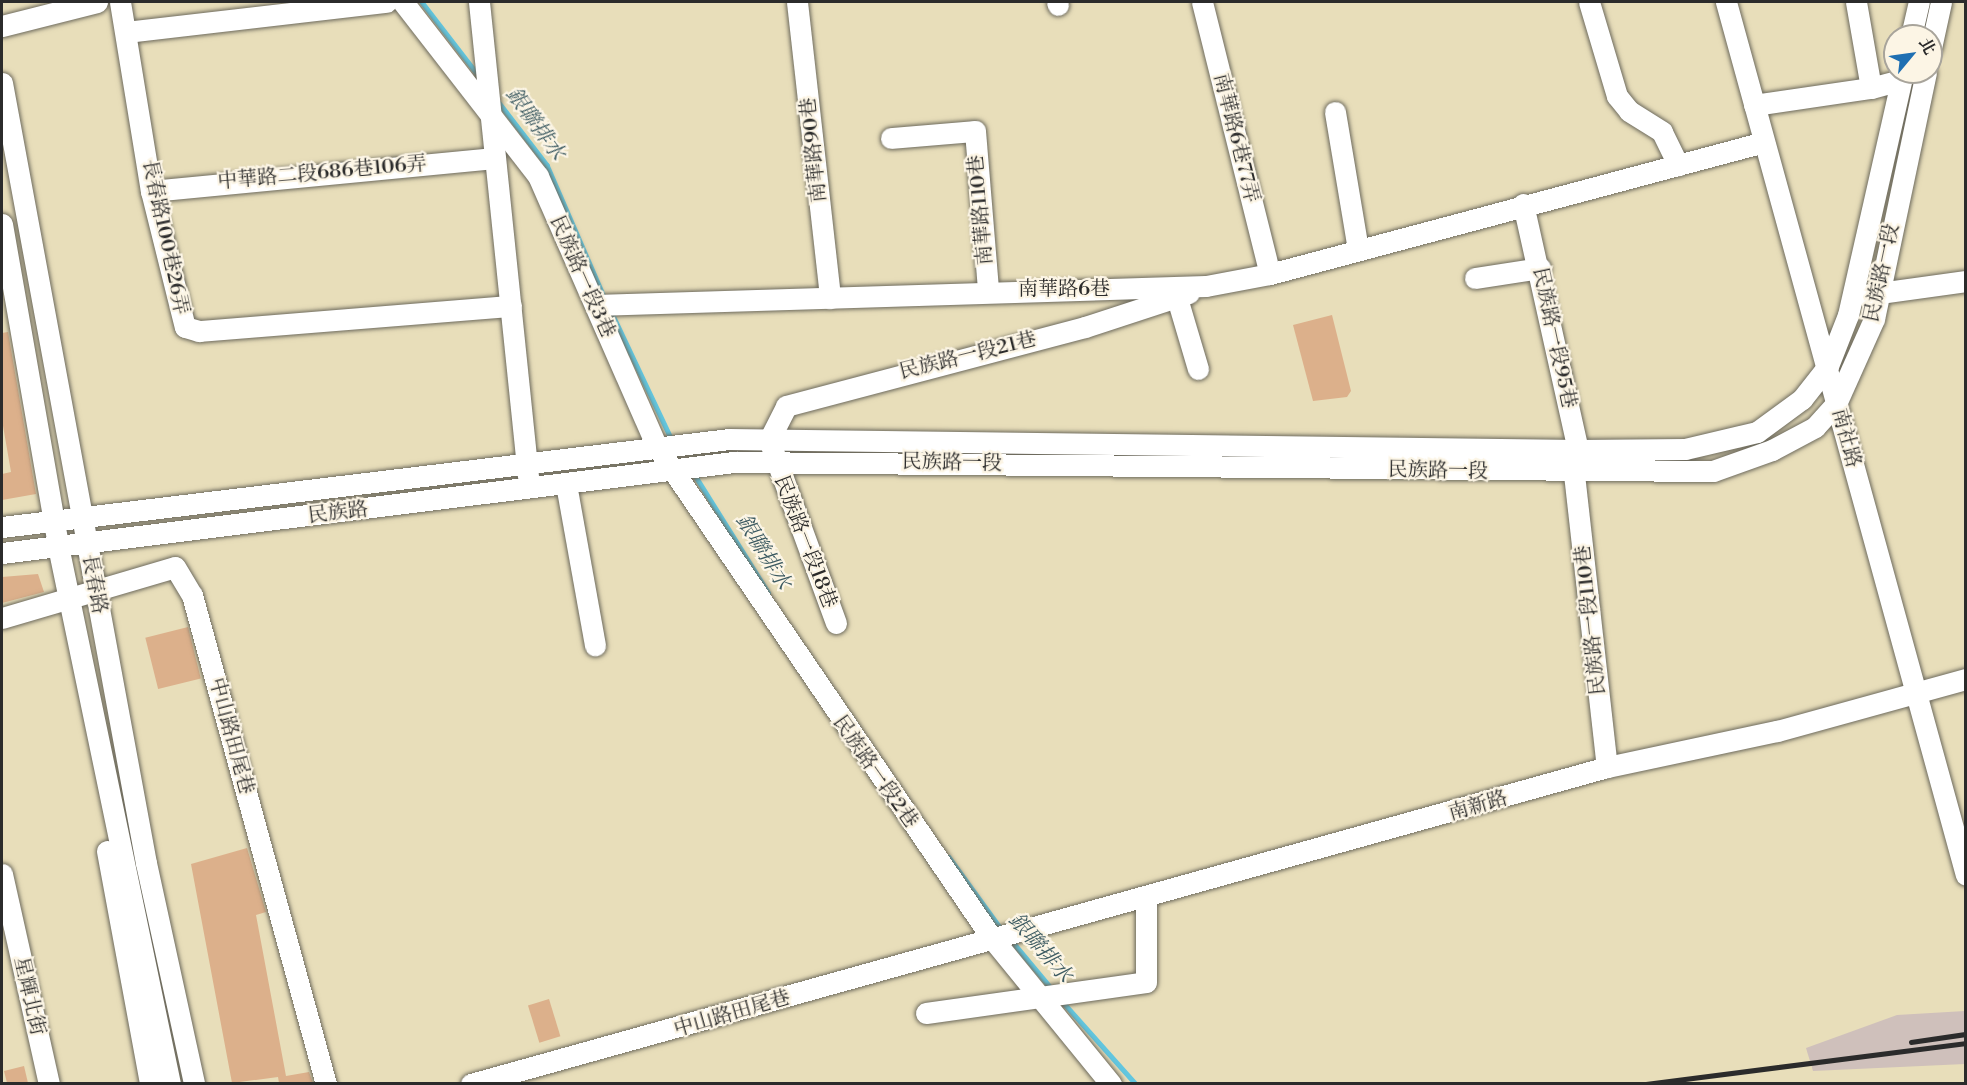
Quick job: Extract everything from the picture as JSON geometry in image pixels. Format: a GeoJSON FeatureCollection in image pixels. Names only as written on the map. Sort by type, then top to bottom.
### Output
{"type":"FeatureCollection","features":[{"type":"Feature","properties":{"kind":"street"},"geometry":{"type":"LineString","coordinates":[[2,26],[97,2]]}},
{"type":"Feature","properties":{"kind":"street","name":"長春路100巷26弄"},"geometry":{"type":"LineString","coordinates":[[120,2],[151,191],[185,327],[199,332],[511,306]]}},
{"type":"Feature","properties":{"kind":"street"},"geometry":{"type":"LineString","coordinates":[[126,32],[386,2]]}},
{"type":"Feature","properties":{"kind":"street","name":"民族路一段3巷"},"geometry":{"type":"LineString","coordinates":[[403,2],[489,98],[538,176],[603,305],[668,446]]}},
{"type":"Feature","properties":{"kind":"street"},"geometry":{"type":"LineString","coordinates":[[478,2],[529,489]]}},
{"type":"Feature","properties":{"kind":"street","name":"南華路90巷"},"geometry":{"type":"LineString","coordinates":[[798,2],[830,298]]}},
{"type":"Feature","properties":{"kind":"street","name":"南華路6巷77弄"},"geometry":{"type":"LineString","coordinates":[[1202,2],[1270,274]]}},
{"type":"Feature","properties":{"kind":"street"},"geometry":{"type":"LineString","coordinates":[[1589,2],[1604,68],[1617,96],[1629,111],[1662,132],[1678,165]]}},
{"type":"Feature","properties":{"kind":"street","name":"南社路"},"geometry":{"type":"LineString","coordinates":[[1726,2],[1965,874]]}},
{"type":"Feature","properties":{"kind":"street"},"geometry":{"type":"LineString","coordinates":[[1856,2],[1871,88]]}},
{"type":"Feature","properties":{"kind":"street"},"geometry":{"type":"LineString","coordinates":[[1914,24],[1919,2]]}},
{"type":"Feature","properties":{"kind":"street"},"geometry":{"type":"LineString","coordinates":[[1936,24],[1941,2]]}},
{"type":"Feature","properties":{"kind":"street","name":"長春路"},"geometry":{"type":"LineString","coordinates":[[2,83],[95,591],[194,1083]]}},
{"type":"Feature","properties":{"kind":"street"},"geometry":{"type":"LineString","coordinates":[[1754,105],[1871,88],[1883,83]]}},
{"type":"Feature","properties":{"kind":"street","name":"民族路一段"},"geometry":{"type":"LineString","coordinates":[[668,446],[769,440],[1578,450],[1685,449],[1757,432],[1802,399],[1827,366],[1852,295],[1900,84]]}},
{"type":"Feature","properties":{"kind":"street","name":"民族路一段"},"geometry":{"type":"LineString","coordinates":[[684,469],[774,461],[1574,474],[1713,471],[1789,441],[1815,427],[1836,404],[1874,320],[1923,84]]}},
{"type":"Feature","properties":{"kind":"street"},"geometry":{"type":"LineString","coordinates":[[1335,112],[1358,249]]}},
{"type":"Feature","properties":{"kind":"street","name":"南華路110巷"},"geometry":{"type":"LineString","coordinates":[[891,138],[975,131],[987,289]]}},
{"type":"Feature","properties":{"kind":"street","name":"南華路6巷"},"geometry":{"type":"LineString","coordinates":[[603,305],[830,298],[987,289],[1206,286],[1270,274],[1523,204],[1764,142]]}},
{"type":"Feature","properties":{"kind":"street","name":"中華路二段686巷106弄"},"geometry":{"type":"LineString","coordinates":[[151,191],[494,158]]}},
{"type":"Feature","properties":{"kind":"street","name":"民族路一段95巷"},"geometry":{"type":"LineString","coordinates":[[1523,204],[1540,268],[1578,450],[1574,474]]}},
{"type":"Feature","properties":{"kind":"street","name":"長春路"},"geometry":{"type":"LineString","coordinates":[[2,224],[58,546],[73,598],[170,1083]]}},
{"type":"Feature","properties":{"kind":"street"},"geometry":{"type":"LineString","coordinates":[[1476,278],[1540,268]]}},
{"type":"Feature","properties":{"kind":"street"},"geometry":{"type":"LineString","coordinates":[[1852,295],[1878,295],[1965,281]]}},
{"type":"Feature","properties":{"kind":"street","name":"民族路一段21巷"},"geometry":{"type":"LineString","coordinates":[[769,440],[786,405],[1177,298],[1206,286]]}},
{"type":"Feature","properties":{"kind":"street"},"geometry":{"type":"LineString","coordinates":[[1177,298],[1198,369]]}},
{"type":"Feature","properties":{"kind":"street"},"geometry":{"type":"LineString","coordinates":[[769,440],[774,461]]}},
{"type":"Feature","properties":{"kind":"street"},"geometry":{"type":"LineString","coordinates":[[919,463],[921,441]]}},
{"type":"Feature","properties":{"kind":"street","name":"民族路"},"geometry":{"type":"LineString","coordinates":[[2,527],[668,446]]}},
{"type":"Feature","properties":{"kind":"street","name":"民族路一段2巷"},"geometry":{"type":"LineString","coordinates":[[668,446],[817,689],[991,937],[1111,1083]]}},
{"type":"Feature","properties":{"kind":"street","name":"民族路一段18巷"},"geometry":{"type":"LineString","coordinates":[[774,461],[836,623]]}},
{"type":"Feature","properties":{"kind":"street","name":"民族路"},"geometry":{"type":"LineString","coordinates":[[2,553],[684,469]]}},
{"type":"Feature","properties":{"kind":"street","name":"民族路一段110巷"},"geometry":{"type":"LineString","coordinates":[[1574,474],[1607,767]]}},
{"type":"Feature","properties":{"kind":"street"},"geometry":{"type":"LineString","coordinates":[[566,484],[595,645]]}},
{"type":"Feature","properties":{"kind":"street","name":"中山路田尾巷"},"geometry":{"type":"LineString","coordinates":[[2,618],[175,567],[192,595],[326,1083]]}},
{"type":"Feature","properties":{"kind":"street"},"geometry":{"type":"LineString","coordinates":[[73,598],[77,683],[150,1083]]}},
{"type":"Feature","properties":{"kind":"street"},"geometry":{"type":"LineString","coordinates":[[102,625],[118,676],[201,1083]]}},
{"type":"Feature","properties":{"kind":"street","name":"南新路"},"geometry":{"type":"LineString","coordinates":[[991,937],[1607,767],[1777,731],[1965,679]]}},
{"type":"Feature","properties":{"kind":"street","name":"星輝北街"},"geometry":{"type":"LineString","coordinates":[[2,874],[49,1083]]}},
{"type":"Feature","properties":{"kind":"street"},"geometry":{"type":"LineString","coordinates":[[926,1013],[1146,982],[1146,896]]}},
{"type":"Feature","properties":{"kind":"street","name":"中山路田尾巷"},"geometry":{"type":"LineString","coordinates":[[471,1083],[663,1034],[991,937]]}},
{"type":"Feature","properties":{"kind":"shaded area"},"geometry":{"type":"Polygon","coordinates":[[[1965,1011],[1965,1064],[1813,1071],[1806,1048],[1897,1015],[1965,1011]]]}},
{"type":"Feature","properties":{"kind":"building"},"geometry":{"type":"Polygon","coordinates":[[[1332,315],[1351,391],[1347,397],[1313,401],[1293,325],[1332,315]]]}},
{"type":"Feature","properties":{"kind":"building"},"geometry":{"type":"Polygon","coordinates":[[[8,332],[36,494],[2,500],[2,474],[11,472],[2,420],[2,333],[8,332]]]}},
{"type":"Feature","properties":{"kind":"building"},"geometry":{"type":"Polygon","coordinates":[[[38,574],[44,592],[2,603],[2,577],[38,574]]]}},
{"type":"Feature","properties":{"kind":"building"},"geometry":{"type":"Polygon","coordinates":[[[188,627],[201,678],[158,689],[145,638],[188,627]]]}},
{"type":"Feature","properties":{"kind":"building"},"geometry":{"type":"Polygon","coordinates":[[[247,848],[266,912],[256,915],[286,1076],[309,1072],[313,1083],[279,1083],[278,1077],[232,1083],[191,864],[247,848]]]}},
{"type":"Feature","properties":{"kind":"building"},"geometry":{"type":"Polygon","coordinates":[[[549,999],[560,1036],[539,1043],[528,1005],[549,999]]]}},
{"type":"Feature","properties":{"kind":"building"},"geometry":{"type":"Polygon","coordinates":[[[24,1066],[28,1083],[7,1083],[4,1071],[24,1066]]]}},
{"type":"Feature","properties":{"kind":"waterway","name":"銀聯排水"},"geometry":{"type":"LineString","coordinates":[[422,2],[479,76]]}},
{"type":"Feature","properties":{"kind":"waterway","name":"銀聯排水"},"geometry":{"type":"LineString","coordinates":[[497,100],[547,165],[605,299]]}},
{"type":"Feature","properties":{"kind":"waterway","name":"銀聯排水"},"geometry":{"type":"LineString","coordinates":[[610,309],[672,440]]}},
{"type":"Feature","properties":{"kind":"waterway","name":"銀聯排水"},"geometry":{"type":"LineString","coordinates":[[693,472],[768,592]]}},
{"type":"Feature","properties":{"kind":"waterway","name":"銀聯排水"},"geometry":{"type":"LineString","coordinates":[[949,857],[1002,930]]}},
{"type":"Feature","properties":{"kind":"waterway","name":"銀聯排水"},"geometry":{"type":"LineString","coordinates":[[1012,941],[1052,989]]}},
{"type":"Feature","properties":{"kind":"waterway","name":"銀聯排水"},"geometry":{"type":"LineString","coordinates":[[1062,1001],[1136,1084]]}},
{"type":"Feature","properties":{"kind":"railway"},"geometry":{"type":"LineString","coordinates":[[1911,1042],[1966,1034]]}},
{"type":"Feature","properties":{"kind":"railway"},"geometry":{"type":"LineString","coordinates":[[1646,1084],[1966,1043]]}}]}
